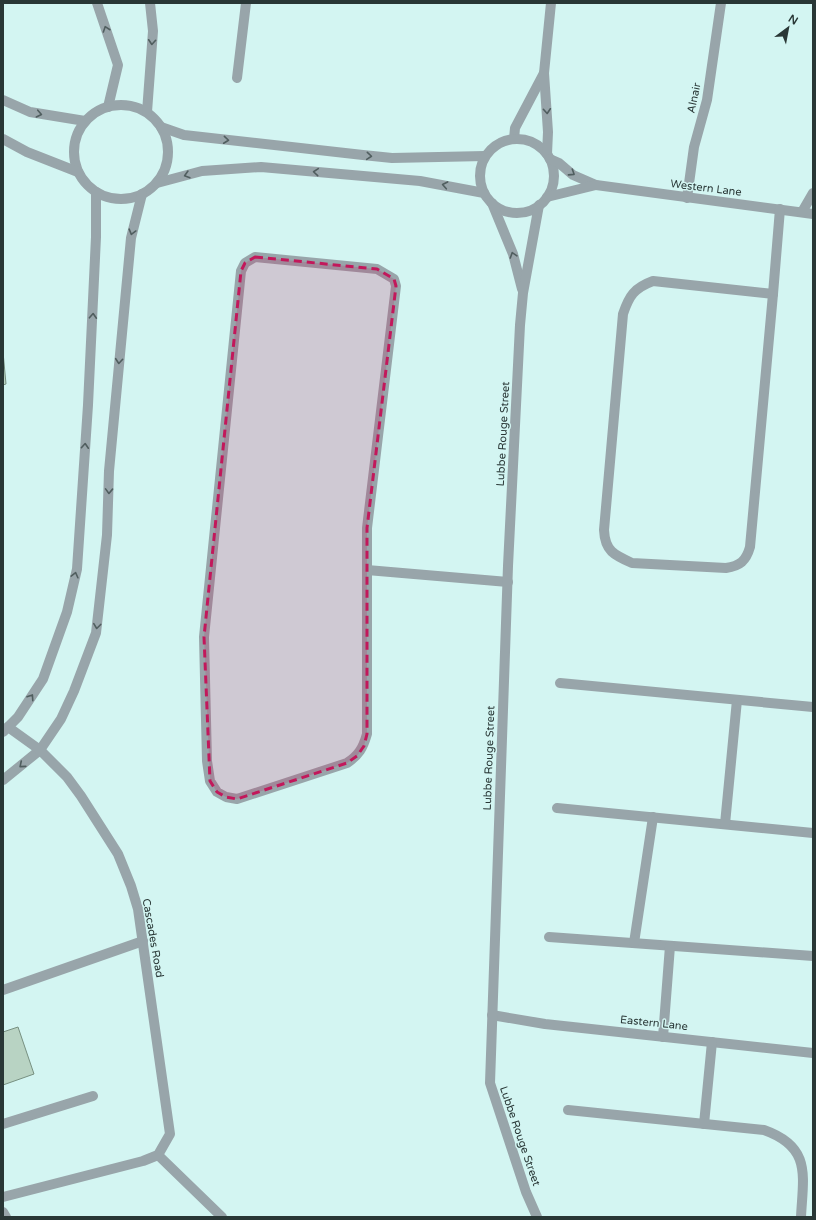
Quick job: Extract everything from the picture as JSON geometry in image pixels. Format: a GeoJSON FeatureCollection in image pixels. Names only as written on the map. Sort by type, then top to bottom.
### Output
{"type":"FeatureCollection","features":[{"type":"Feature","properties":{"kind":"street"},"geometry":{"type":"LineString","coordinates":[[97,3],[118,65],[108,107]]}},
{"type":"Feature","properties":{"kind":"street"},"geometry":{"type":"LineString","coordinates":[[147,112],[153,31],[150,3]]}},
{"type":"Feature","properties":{"kind":"street"},"geometry":{"type":"LineString","coordinates":[[237,78],[246,3]]}},
{"type":"Feature","properties":{"kind":"street"},"geometry":{"type":"LineString","coordinates":[[548,156],[544,72],[552,3]]}},
{"type":"Feature","properties":{"kind":"street","name":"Alnair"},"geometry":{"type":"LineString","coordinates":[[687,198],[694,147],[707,100],[721,3]]}},
{"type":"Feature","properties":{"kind":"street"},"geometry":{"type":"LineString","coordinates":[[514,139],[515,128],[544,72]]}},
{"type":"Feature","properties":{"kind":"street"},"geometry":{"type":"LineString","coordinates":[[3,100],[30,112],[86,121]]}},
{"type":"Feature","properties":{"kind":"street"},"geometry":{"type":"LineString","coordinates":[[121,105],[135,107],[147,112],[161,127],[168,146],[168,159],[164,172],[157,183],[142,194],[121,200],[108,198],[96,192],[86,183],[78,172],[74,158],[78,132],[86,121],[96,112],[108,107],[121,105]]}},
{"type":"Feature","properties":{"kind":"street"},"geometry":{"type":"LineString","coordinates":[[161,127],[184,135],[392,158],[485,156]]}},
{"type":"Feature","properties":{"kind":"street"},"geometry":{"type":"LineString","coordinates":[[3,139],[27,152],[78,172]]}},
{"type":"Feature","properties":{"kind":"street"},"geometry":{"type":"LineString","coordinates":[[514,139],[531,142],[542,148],[548,156],[554,171],[553,184],[547,197],[540,205],[528,211],[515,213],[502,210],[492,203],[484,192],[480,180],[480,168],[485,156],[494,146],[506,140],[514,139]]}},
{"type":"Feature","properties":{"kind":"street","name":"Western Lane"},"geometry":{"type":"LineString","coordinates":[[548,156],[573,175],[596,185],[813,214]]}},
{"type":"Feature","properties":{"kind":"street"},"geometry":{"type":"LineString","coordinates":[[157,183],[202,171],[261,167],[420,181],[484,192]]}},
{"type":"Feature","properties":{"kind":"street","name":"Western Lane"},"geometry":{"type":"LineString","coordinates":[[547,197],[596,185]]}},
{"type":"Feature","properties":{"kind":"street"},"geometry":{"type":"LineString","coordinates":[[5,730],[30,698],[48,668],[67,612],[77,569],[89,390],[96,237],[96,192]]}},
{"type":"Feature","properties":{"kind":"street"},"geometry":{"type":"LineString","coordinates":[[802,212],[813,193]]}},
{"type":"Feature","properties":{"kind":"street"},"geometry":{"type":"LineString","coordinates":[[3,780],[40,750],[61,719],[74,692],[96,633],[107,535],[109,471],[131,238],[142,194]]}},
{"type":"Feature","properties":{"kind":"street","name":"Lubbe Rouge Street"},"geometry":{"type":"LineString","coordinates":[[492,203],[513,254],[523,292]]}},
{"type":"Feature","properties":{"kind":"street","name":"Lubbe Rouge Street"},"geometry":{"type":"LineString","coordinates":[[537,1217],[526,1192],[490,1083],[508,582],[523,292],[540,205]]}},
{"type":"Feature","properties":{"kind":"street"},"geometry":{"type":"LineString","coordinates":[[773,294],[653,281],[639,286],[628,300],[623,314],[604,530],[604,542],[609,550],[620,558],[632,563],[726,568],[735,567],[743,562],[748,556],[752,531],[773,294],[780,209]]}},
{"type":"Feature","properties":{"kind":"street"},"geometry":{"type":"LineString","coordinates":[[256,257],[377,269],[394,278],[396,286],[367,528],[366,570],[367,734],[364,746],[357,756],[347,763],[237,799],[226,797],[217,792],[210,781],[207,761],[204,637],[241,271],[245,263],[256,257]]}},
{"type":"Feature","properties":{"kind":"street"},"geometry":{"type":"LineString","coordinates":[[366,570],[508,582]]}},
{"type":"Feature","properties":{"kind":"street"},"geometry":{"type":"LineString","coordinates":[[560,683],[813,707]]}},
{"type":"Feature","properties":{"kind":"street"},"geometry":{"type":"LineString","coordinates":[[725,824],[737,700]]}},
{"type":"Feature","properties":{"kind":"street","name":"Cascades Road"},"geometry":{"type":"LineString","coordinates":[[5,730],[40,750],[67,777],[118,854],[136,904],[170,1134],[158,1154]]}},
{"type":"Feature","properties":{"kind":"street"},"geometry":{"type":"LineString","coordinates":[[557,808],[813,832]]}},
{"type":"Feature","properties":{"kind":"street"},"geometry":{"type":"LineString","coordinates":[[634,943],[653,817]]}},
{"type":"Feature","properties":{"kind":"street"},"geometry":{"type":"LineString","coordinates":[[549,936],[813,956]]}},
{"type":"Feature","properties":{"kind":"street"},"geometry":{"type":"LineString","coordinates":[[3,990],[142,942]]}},
{"type":"Feature","properties":{"kind":"street"},"geometry":{"type":"LineString","coordinates":[[663,1037],[670,946]]}},
{"type":"Feature","properties":{"kind":"street","name":"Eastern Lane"},"geometry":{"type":"LineString","coordinates":[[492,1016],[545,1024],[813,1053]]}},
{"type":"Feature","properties":{"kind":"street"},"geometry":{"type":"LineString","coordinates":[[704,1124],[712,1042]]}},
{"type":"Feature","properties":{"kind":"street"},"geometry":{"type":"LineString","coordinates":[[3,1124],[93,1096]]}},
{"type":"Feature","properties":{"kind":"street"},"geometry":{"type":"LineString","coordinates":[[568,1110],[764,1130],[779,1135],[791,1144],[803,1165],[801,1217]]}},
{"type":"Feature","properties":{"kind":"street"},"geometry":{"type":"LineString","coordinates":[[3,1197],[143,1161],[158,1154],[222,1217]]}},
{"type":"Feature","properties":{"kind":"street"},"geometry":{"type":"LineString","coordinates":[[3,1212],[6,1217]]}},
{"type":"Feature","properties":{"kind":"highlighted area"},"geometry":{"type":"Polygon","coordinates":[[[255,257],[377,269],[394,279],[396,286],[367,528],[367,734],[364,746],[357,756],[347,763],[237,799],[226,797],[217,792],[210,781],[204,637],[241,271],[245,263],[255,257]]]}},
{"type":"Feature","properties":{"kind":"building"},"geometry":{"type":"Polygon","coordinates":[[[3,352],[6,384],[3,385],[3,352]]]}},
{"type":"Feature","properties":{"kind":"building"},"geometry":{"type":"Polygon","coordinates":[[[18,1027],[34,1074],[3,1085],[3,1032],[18,1027]]]}}]}
